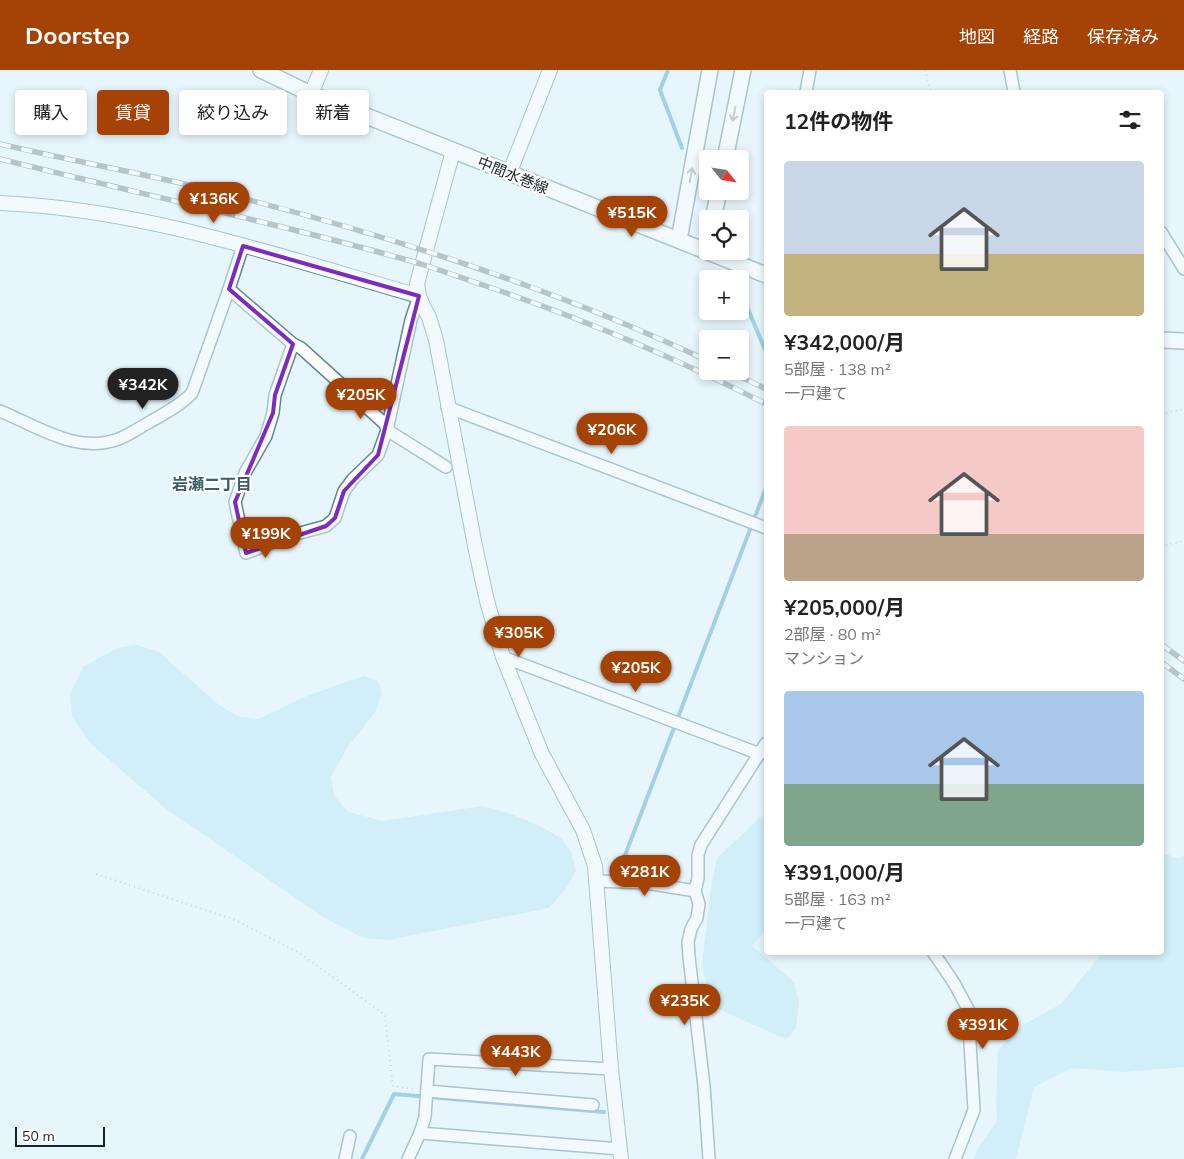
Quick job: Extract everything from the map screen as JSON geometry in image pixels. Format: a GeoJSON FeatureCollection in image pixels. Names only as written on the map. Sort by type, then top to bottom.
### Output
{"type":"FeatureCollection","features":[{"type":"Feature","properties":{"kind":"main road","name":"中間水巻線"},"geometry":{"type":"LineString","coordinates":[[261,70],[303,90]]}},
{"type":"Feature","properties":{"kind":"main road"},"geometry":{"type":"LineString","coordinates":[[679,240],[710,70]]}},
{"type":"Feature","properties":{"kind":"main road"},"geometry":{"type":"LineString","coordinates":[[727,150],[743,70]]}},
{"type":"Feature","properties":{"kind":"main road","name":"中間水巻線"},"geometry":{"type":"LineString","coordinates":[[369,117],[509,174],[699,247]]}},
{"type":"Feature","properties":{"kind":"main road","name":"中間水巻線"},"geometry":{"type":"LineString","coordinates":[[732,260],[764,273]]}},
{"type":"Feature","properties":{"kind":"main road"},"geometry":{"type":"LineString","coordinates":[[1164,340],[1184,341]]}},
{"type":"Feature","properties":{"kind":"street"},"geometry":{"type":"LineString","coordinates":[[313,90],[321,70]]}},
{"type":"Feature","properties":{"kind":"street"},"geometry":{"type":"LineString","coordinates":[[509,174],[550,70]]}},
{"type":"Feature","properties":{"kind":"street"},"geometry":{"type":"LineString","coordinates":[[806,90],[810,70]]}},
{"type":"Feature","properties":{"kind":"street"},"geometry":{"type":"LineString","coordinates":[[1010,70],[1014,90]]}},
{"type":"Feature","properties":{"kind":"street"},"geometry":{"type":"LineString","coordinates":[[420,1133],[620,1154],[596,866],[583,830],[542,754],[503,658],[487,601],[436,340],[429,317],[419,296],[417,284],[454,151]]}},
{"type":"Feature","properties":{"kind":"street"},"geometry":{"type":"LineString","coordinates":[[0,203],[107,214],[170,227],[419,296]]}},
{"type":"Feature","properties":{"kind":"street"},"geometry":{"type":"LineString","coordinates":[[1164,237],[1184,269]]}},
{"type":"Feature","properties":{"kind":"street"},"geometry":{"type":"LineString","coordinates":[[0,411],[63,439],[82,444],[102,444],[120,438],[184,402],[192,392],[243,246]]}},
{"type":"Feature","properties":{"kind":"street"},"geometry":{"type":"LineString","coordinates":[[229,289],[292,344],[301,348],[385,424],[387,430],[446,467]]}},
{"type":"Feature","properties":{"kind":"street"},"geometry":{"type":"LineString","coordinates":[[292,344],[275,396],[273,414],[266,436],[245,473],[235,502],[246,552],[293,535],[326,526],[335,518],[344,491],[353,479],[378,455],[387,430],[411,320],[419,296]]}},
{"type":"Feature","properties":{"kind":"street"},"geometry":{"type":"LineString","coordinates":[[448,407],[764,527]]}},
{"type":"Feature","properties":{"kind":"street"},"geometry":{"type":"LineString","coordinates":[[503,658],[760,754]]}},
{"type":"Feature","properties":{"kind":"street"},"geometry":{"type":"LineString","coordinates":[[709,1159],[704,1086],[688,942],[697,918],[699,904],[695,891],[698,878],[698,855],[701,845],[764,747]]}},
{"type":"Feature","properties":{"kind":"street"},"geometry":{"type":"LineString","coordinates":[[598,881],[646,884],[695,891]]}},
{"type":"Feature","properties":{"kind":"street"},"geometry":{"type":"LineString","coordinates":[[935,955],[954,982],[968,1009],[974,1110],[955,1159]]}},
{"type":"Feature","properties":{"kind":"street"},"geometry":{"type":"LineString","coordinates":[[408,1159],[425,1117],[429,1058],[612,1069]]}},
{"type":"Feature","properties":{"kind":"street"},"geometry":{"type":"LineString","coordinates":[[427,1091],[593,1104]]}},
{"type":"Feature","properties":{"kind":"street"},"geometry":{"type":"LineString","coordinates":[[345,1159],[350,1136]]}},
{"type":"Feature","properties":{"kind":"path"},"geometry":{"type":"LineString","coordinates":[[926,70],[931,90]]}},
{"type":"Feature","properties":{"kind":"path"},"geometry":{"type":"LineString","coordinates":[[1164,413],[1184,409]]}},
{"type":"Feature","properties":{"kind":"path"},"geometry":{"type":"LineString","coordinates":[[1164,545],[1184,541]]}},
{"type":"Feature","properties":{"kind":"path"},"geometry":{"type":"LineString","coordinates":[[96,874],[236,920],[300,954],[385,1015],[393,1086],[427,1091]]}},
{"type":"Feature","properties":{"kind":"highlighted area"},"geometry":{"type":"Polygon","coordinates":[[[243,246],[419,296],[378,455],[344,491],[335,518],[326,526],[246,553],[235,502],[273,413],[275,395],[293,344],[229,289],[243,246]]]}},
{"type":"Feature","properties":{"kind":"shaded area"},"geometry":{"type":"Polygon","coordinates":[[[137,645],[159,652],[219,705],[239,717],[258,719],[309,695],[364,676],[378,681],[382,693],[376,711],[347,748],[331,777],[334,796],[349,812],[382,821],[483,806],[511,814],[542,827],[562,839],[571,852],[576,870],[566,889],[549,908],[388,940],[363,938],[323,917],[165,808],[90,743],[72,717],[70,694],[84,666],[120,647],[137,645]]]}},
{"type":"Feature","properties":{"kind":"shaded area"},"geometry":{"type":"Polygon","coordinates":[[[764,814],[764,933],[752,946],[794,982],[799,1002],[796,1029],[786,1039],[711,1006],[702,965],[711,888],[717,858],[764,814]]]}},
{"type":"Feature","properties":{"kind":"shaded area"},"geometry":{"type":"Polygon","coordinates":[[[1164,853],[1178,859],[1184,856],[1184,1067],[1126,1072],[1072,1068],[1034,1087],[1016,1159],[974,1159],[977,1149],[997,1122],[998,1050],[1021,1026],[1061,1004],[1100,955],[1164,955],[1164,853]]]}},
{"type":"Feature","properties":{"kind":"waterway"},"geometry":{"type":"LineString","coordinates":[[668,70],[660,90],[682,148]]}},
{"type":"Feature","properties":{"kind":"waterway"},"geometry":{"type":"LineString","coordinates":[[749,311],[764,347]]}},
{"type":"Feature","properties":{"kind":"waterway"},"geometry":{"type":"LineString","coordinates":[[619,871],[764,493]]}},
{"type":"Feature","properties":{"kind":"waterway"},"geometry":{"type":"LineString","coordinates":[[362,1159],[394,1094],[604,1112]]}},
{"type":"Feature","properties":{"kind":"railway"},"geometry":{"type":"LineString","coordinates":[[0,144],[218,192],[405,244],[467,264],[589,309],[699,357]]}},
{"type":"Feature","properties":{"kind":"railway"},"geometry":{"type":"LineString","coordinates":[[0,159],[264,222],[421,264],[593,326],[663,355],[764,403]]}},
{"type":"Feature","properties":{"kind":"railway"},"geometry":{"type":"LineString","coordinates":[[748,380],[764,388]]}},
{"type":"Feature","properties":{"kind":"railway"},"geometry":{"type":"LineString","coordinates":[[1164,646],[1184,661]]}},
{"type":"Feature","properties":{"kind":"railway"},"geometry":{"type":"LineString","coordinates":[[1164,664],[1184,679]]}},
{"type":"Feature","properties":{"kind":"district","name":"岩瀬二丁目"},"geometry":{"type":"Point","coordinates":[212,484]}}]}
